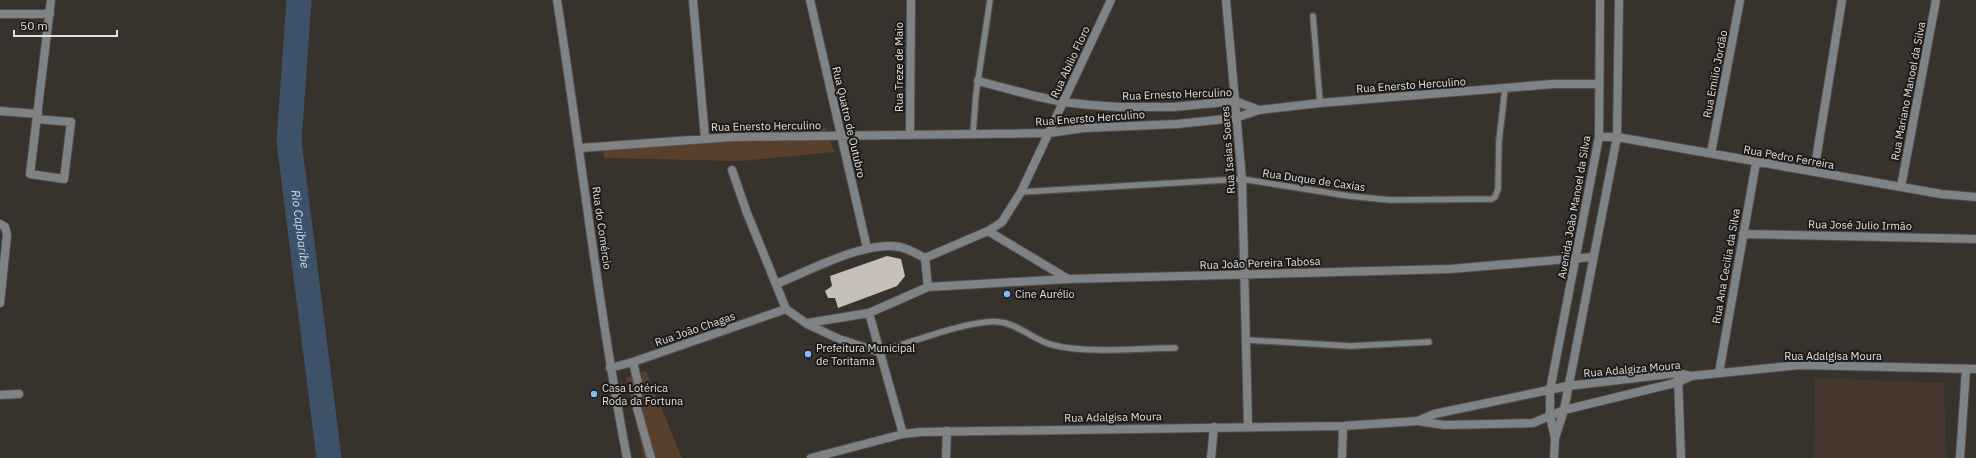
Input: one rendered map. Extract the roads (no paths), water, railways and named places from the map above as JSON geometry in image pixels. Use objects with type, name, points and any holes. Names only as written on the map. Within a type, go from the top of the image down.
[{"type":"street","points":[[0,111],[37,116],[71,122],[64,179],[30,174],[37,116],[50,14],[51,0]]},
{"type":"street","name":"Rua do Comércio","points":[[557,0],[580,148],[610,368],[627,458]]},
{"type":"street","points":[[693,0],[705,138]]},
{"type":"street","name":"Rua Quatro de Outubro","points":[[810,0],[840,136],[867,248]]},
{"type":"street","name":"Rua Treze de Maio","points":[[910,134],[911,0]]},
{"type":"street","name":"Rua Abílio Floro","points":[[925,258],[988,231],[1002,222],[1021,192],[1111,0]]},
{"type":"street","name":"Rua Isaias Soares","points":[[1226,0],[1235,101],[1235,118],[1242,179],[1246,275],[1248,426]]},
{"type":"street","name":"Avenida João Manoel da Silva","points":[[1555,438],[1550,416],[1550,390],[1599,137],[1598,84],[1600,0]]},
{"type":"street","points":[[1554,458],[1555,438],[1564,410],[1617,137],[1619,0]]},
{"type":"street","name":"Rua Emilio Jordão","points":[[1711,153],[1740,0]]},
{"type":"street","points":[[1814,172],[1842,0]]},
{"type":"street","name":"Rua Mariano Manoel da Silva","points":[[1901,187],[1936,0]]},
{"type":"street","points":[[0,14],[50,14]]},
{"type":"street","name":"Rua Ernesto Herculino","points":[[978,81],[1063,102],[1119,107],[1173,107],[1235,101],[1259,110]]},
{"type":"street","name":"Rua Enersto Herculino","points":[[580,148],[705,138],[1048,133],[1084,128],[1177,124],[1235,118],[1259,110],[1320,103],[1553,84],[1598,84]]},
{"type":"street","name":"Rua Pedro Ferreira","points":[[1599,137],[1617,137],[1711,153],[1756,163],[1941,194],[1976,198]]},
{"type":"street","name":"Rua Ana Cecilia da Silva","points":[[1719,373],[1742,234],[1756,163]]},
{"type":"street","points":[[732,170],[747,213],[786,308],[807,324],[839,339],[879,352]]},
{"type":"street","points":[[0,303],[7,235],[3,225]]},
{"type":"street","points":[[988,231],[1068,279]]},
{"type":"street","name":"Rua José Julio Irmão","points":[[1742,234],[1976,239]]},
{"type":"street","points":[[776,284],[867,248],[889,246],[900,247],[925,258],[928,287],[869,313],[807,324]]},
{"type":"street","name":"Rua João Pereira Tabosa","points":[[928,287],[1068,279],[1450,269],[1593,257]]},
{"type":"street","name":"Rua João Chagas","points":[[610,368],[633,362],[786,308]]},
{"type":"street","points":[[869,313],[903,434]]},
{"type":"street","points":[[633,362],[638,383],[637,408],[651,458]]},
{"type":"street","name":"Rua Adalgisa Moura","points":[[1691,376],[1800,365],[1976,369]]},
{"type":"street","points":[[1960,458],[1966,369]]},
{"type":"street","points":[[1678,373],[1681,458]]},
{"type":"street","name":"Rua Adalgiza Moura","points":[[1418,421],[1434,414],[1568,386],[1678,373],[1691,376]]},
{"type":"street","name":"Rua Adalgiza Moura","points":[[1418,421],[1444,425],[1533,423],[1564,410],[1679,382],[1691,376]]},
{"type":"street","points":[[0,395],[19,394]]},
{"type":"street","name":"Rua Adalgisa Moura","points":[[810,458],[903,434],[947,431],[1343,426],[1418,421]]},
{"type":"street","points":[[1342,458],[1343,426]]},
{"type":"street","points":[[1211,458],[1214,427]]},
{"type":"street","points":[[946,458],[947,431]]},
{"type":"lane","points":[[973,133],[978,81],[990,0]]},
{"type":"lane","points":[[1313,16],[1320,103]]},
{"type":"lane","name":"Rua Duque de Caxias","points":[[1021,192],[1242,179],[1348,196],[1390,200],[1492,199],[1496,197],[1498,188],[1500,141],[1506,89]]},
{"type":"lane","points":[[879,352],[970,325],[1000,322],[1046,344],[1067,348],[1175,348]]},
{"type":"lane","points":[[1247,340],[1350,346],[1429,342]]},
{"type":"waterway","name":"Rio Capibaribe","points":[[299,0],[289,141],[329,458]]},
{"type":"place","name":"Cine Aurélio","points":[[1007,294]]},
{"type":"place","name":"Prefeitura Municipal de Toritama","points":[[808,354]]},
{"type":"place","name":"Casa Lotérica Roda da Fortuna","points":[[594,394]]}]
